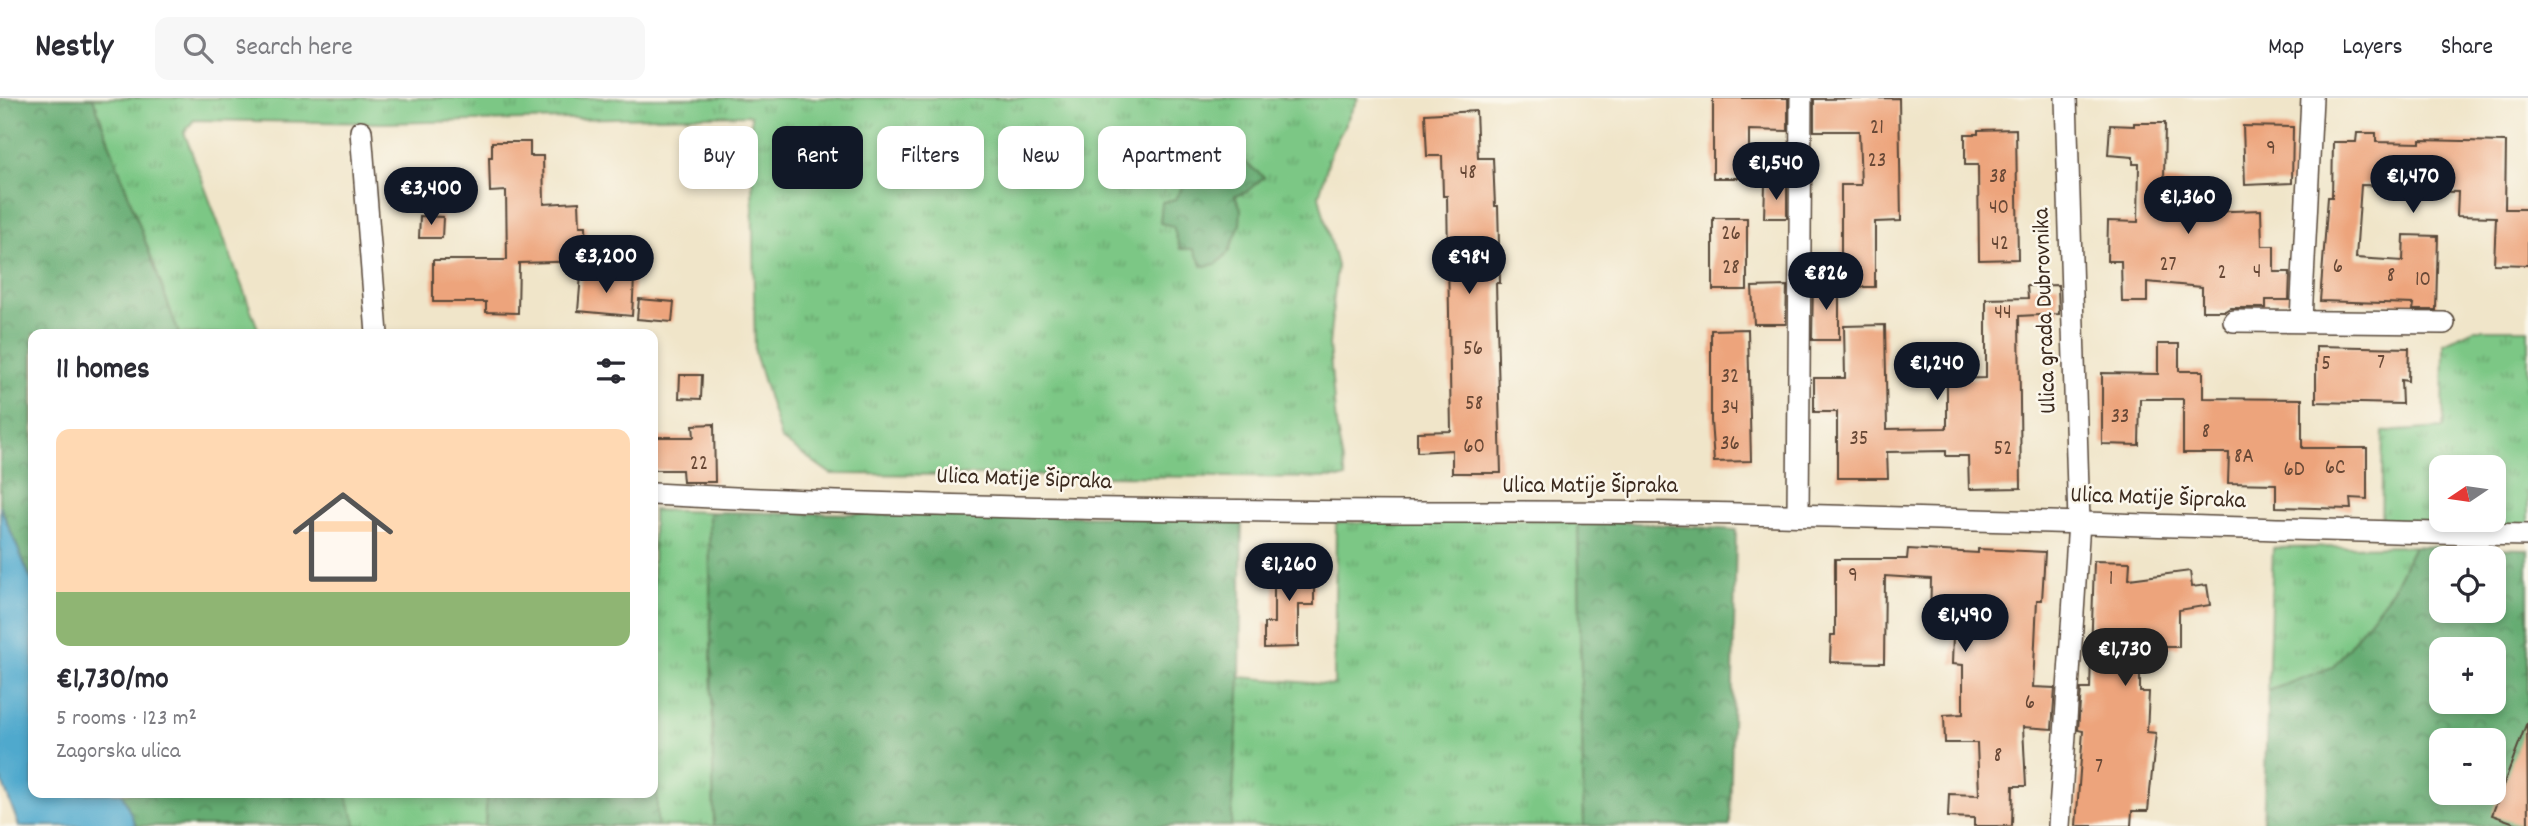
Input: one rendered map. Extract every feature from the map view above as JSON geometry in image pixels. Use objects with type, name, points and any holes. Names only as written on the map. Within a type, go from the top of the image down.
[{"type":"street","points":[[1798,515],[1801,98]]},
{"type":"street","name":"Ulica grada Dubrovnika","points":[[2059,826],[2079,522],[2066,98]]},
{"type":"street","points":[[2301,320],[2312,98]]},
{"type":"street","points":[[361,131],[377,329]]},
{"type":"street","points":[[2234,321],[2444,323]]},
{"type":"street","name":"Ulica Matije Šipraka","points":[[658,494],[1162,510],[1798,515],[2079,522],[2281,531],[2528,536]]},
{"type":"green space","points":[[0,98],[93,98],[177,329],[28,329],[28,572],[0,506]]},
{"type":"green space","points":[[93,98],[1358,98],[1331,152],[1319,196],[1337,266],[1329,345],[1336,425],[1346,478],[831,474],[781,439],[755,353],[752,189],[758,189],[758,126],[751,126],[751,115],[383,123],[194,120],[184,132],[258,329],[177,329]]},
{"type":"green space","points":[[1246,163],[1264,177],[1246,192],[1235,196],[1241,208],[1240,225],[1229,252],[1217,264],[1203,266],[1193,249],[1180,249],[1173,226],[1160,223],[1162,202],[1175,199],[1181,189],[1246,189]]},
{"type":"green space","points":[[2474,329],[2528,329],[2528,530],[2506,529],[2506,455],[2429,455],[2429,527],[2381,526],[2383,432],[2443,428],[2444,343]]},
{"type":"green space","points":[[658,510],[709,512],[714,826],[657,826]]},
{"type":"green space","points":[[709,512],[1242,518],[1240,677],[1231,826],[714,826]]},
{"type":"green space","points":[[1578,519],[1584,826],[1231,826],[1240,677],[1334,685],[1336,523]]},
{"type":"green space","points":[[1578,519],[1736,530],[1730,826],[1584,826]]},
{"type":"green space","points":[[2414,546],[2393,589],[2333,667],[2268,691],[2273,548]]},
{"type":"green space","points":[[2414,546],[2429,546],[2429,623],[2506,623],[2506,548],[2528,549],[2528,826],[2263,826],[2268,691],[2333,667],[2393,589]]},
{"type":"green space","points":[[124,798],[347,798],[357,826],[136,826]]},
{"type":"green space","points":[[347,798],[487,798],[485,826],[357,826]]},
{"type":"green space","points":[[487,798],[657,798],[657,826],[485,826]]},
{"type":"water","points":[[0,506],[28,572],[28,798],[124,798],[136,826],[19,826],[0,776]]},
{"type":"building","points":[[1713,98],[1788,98],[1788,131],[1749,130],[1749,178],[1713,178]]},
{"type":"building","points":[[1899,98],[1901,221],[1875,222],[1875,287],[1841,287],[1841,185],[1861,185],[1859,131],[1814,131],[1814,99]]},
{"type":"building","points":[[1476,111],[1478,158],[1493,158],[1495,206],[1498,206],[1500,283],[1496,283],[1501,473],[1452,473],[1452,450],[1417,452],[1417,432],[1451,431],[1447,196],[1443,196],[1442,156],[1427,156],[1425,114]]},
{"type":"building","points":[[2134,123],[2165,123],[2164,180],[2202,182],[2203,212],[2261,210],[2262,246],[2274,246],[2274,272],[2290,272],[2289,300],[2266,300],[2266,308],[2202,311],[2202,287],[2147,282],[2147,302],[2122,302],[2121,261],[2107,261],[2108,221],[2138,222],[2139,164],[2133,164],[2133,157],[2108,155],[2110,125],[2134,126]]},
{"type":"building","points":[[2243,126],[2293,127],[2292,183],[2245,185]]},
{"type":"building","points":[[2016,129],[2018,259],[1979,260],[1978,165],[1965,165],[1965,134],[1978,134],[1978,130]]},
{"type":"building","points":[[2357,133],[2376,133],[2376,142],[2506,142],[2505,209],[2528,209],[2528,265],[2494,264],[2496,217],[2457,216],[2458,192],[2419,191],[2419,186],[2361,185],[2356,258],[2403,261],[2404,235],[2438,236],[2436,310],[2413,310],[2414,304],[2320,301],[2328,197],[2332,197],[2333,142],[2356,142]]},
{"type":"building","points":[[492,142],[530,142],[530,156],[543,156],[544,204],[579,202],[580,226],[586,226],[587,261],[519,263],[518,313],[486,312],[486,302],[433,302],[433,260],[507,260],[506,191],[490,192],[489,157],[492,157]]},
{"type":"building","points":[[1765,185],[1787,185],[1787,218],[1764,218]]},
{"type":"building","points":[[420,216],[443,217],[442,238],[419,238]]},
{"type":"building","points":[[1713,218],[1747,218],[1747,290],[1713,290]]},
{"type":"building","points":[[581,275],[634,278],[632,316],[578,311]]},
{"type":"building","points":[[1813,283],[1839,283],[1839,340],[1812,340]]},
{"type":"building","points":[[2058,285],[2059,314],[2019,316],[2021,488],[1969,489],[1968,456],[1946,456],[1946,451],[1887,452],[1888,478],[1837,478],[1837,412],[1814,412],[1814,378],[1845,378],[1844,326],[1885,325],[1887,429],[1947,428],[1947,379],[1986,378],[1986,299],[2028,298],[2027,286]]},
{"type":"building","points":[[1787,286],[1786,324],[1754,324],[1752,287]]},
{"type":"building","points":[[639,299],[674,302],[672,322],[637,319]]},
{"type":"building","points":[[1748,329],[1751,461],[1714,462],[1711,330]]},
{"type":"building","points":[[2158,344],[2179,344],[2179,371],[2203,371],[2203,398],[2302,399],[2302,448],[2367,448],[2367,499],[2350,498],[2351,509],[2276,507],[2276,484],[2228,483],[2229,453],[2183,453],[2183,399],[2140,399],[2139,445],[2102,444],[2102,373],[2158,374]]},
{"type":"building","points":[[2316,346],[2409,348],[2408,381],[2401,380],[2402,404],[2316,402]]},
{"type":"building","points":[[680,375],[702,375],[701,399],[679,398]]},
{"type":"building","points":[[714,424],[715,482],[683,482],[682,470],[658,470],[658,437],[694,437],[693,425]]},
{"type":"building","points":[[1908,549],[1978,553],[1978,549],[2045,552],[2042,600],[2037,600],[2033,687],[2055,688],[2052,729],[2023,727],[2026,786],[2013,786],[2012,826],[1974,826],[1974,818],[1948,817],[1949,794],[1979,795],[1977,743],[1945,743],[1944,715],[1963,714],[1963,665],[1952,664],[1953,635],[1936,634],[1936,624],[1930,624],[1931,579],[1885,576],[1884,663],[1830,662],[1831,635],[1835,635],[1835,559],[1907,559]]},
{"type":"building","points":[[2094,561],[2130,562],[2129,579],[2190,571],[2192,587],[2207,585],[2210,605],[2179,610],[2179,647],[2140,647],[2140,692],[2149,692],[2147,732],[2156,733],[2148,811],[2132,811],[2131,826],[2076,826],[2083,731],[2078,730],[2081,689],[2090,689]]},
{"type":"building","points":[[1274,564],[1314,564],[1314,605],[1298,605],[1298,647],[1264,648],[1264,623],[1274,623]]},
{"type":"building","points":[[2527,722],[2528,826],[2492,815],[2496,805],[2506,805],[2506,778]]}]
